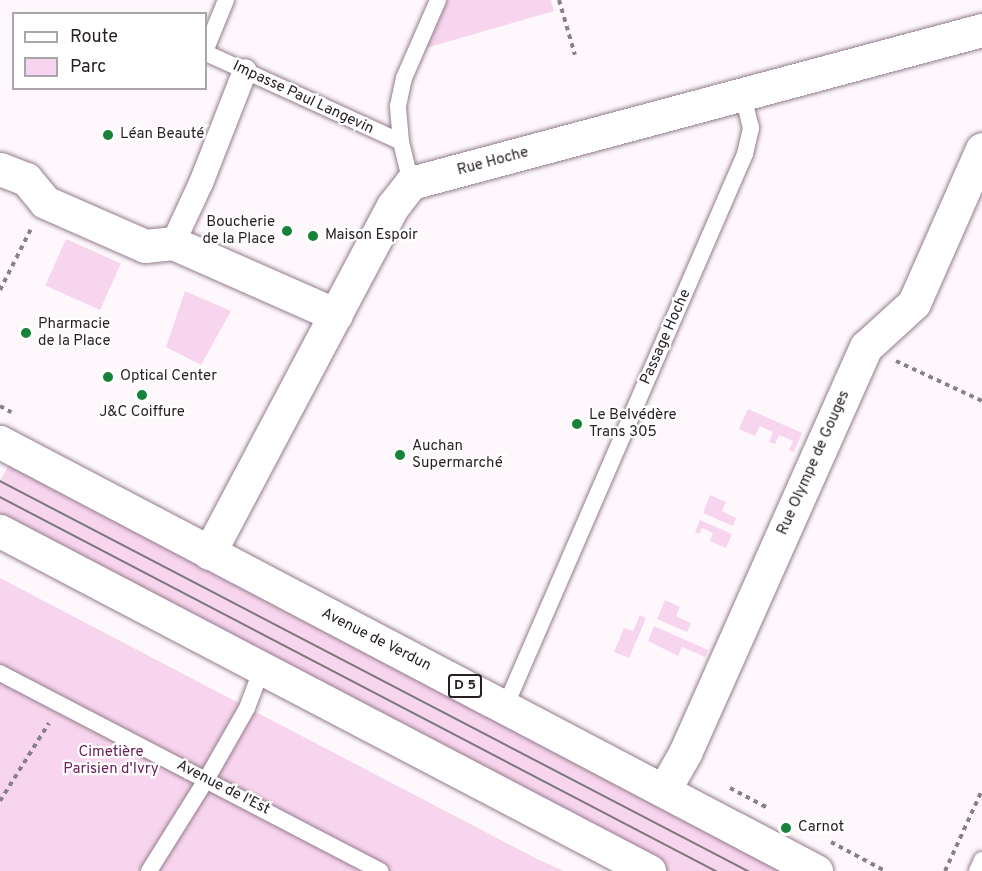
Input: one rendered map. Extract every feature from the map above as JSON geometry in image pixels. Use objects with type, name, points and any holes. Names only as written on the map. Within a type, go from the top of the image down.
[{"type":"street","name":"Rue Hoche","points":[[411,183],[743,96],[982,30]]},
{"type":"street","points":[[173,243],[245,71]]},
{"type":"street","name":"Rue Olympe de Gouges","points":[[664,790],[684,753],[866,347],[914,303],[982,149]]},
{"type":"street","points":[[0,169],[26,179],[45,202],[145,246],[173,243],[336,315]]},
{"type":"street","points":[[209,553],[393,206],[411,183]]},
{"type":"street","name":"Avenue de Verdun","points":[[0,442],[816,871]]},
{"type":"street","points":[[0,531],[649,871]]},
{"type":"lane","name":"Impasse Paul Langevin","points":[[207,48],[226,0]]},
{"type":"lane","points":[[411,183],[401,142],[398,106],[404,78],[438,0]]},
{"type":"lane","name":"Impasse Paul Langevin","points":[[207,52],[401,142]]},
{"type":"lane","name":"Passage Hoche","points":[[506,707],[745,154],[751,128],[743,96]]},
{"type":"lane","points":[[149,871],[206,780],[247,708],[262,668]]},
{"type":"lane","name":"Avenue de l'Est","points":[[0,673],[381,871]]},
{"type":"lane","points":[[977,871],[982,860]]},
{"type":"path","points":[[559,0],[575,55]]},
{"type":"path","points":[[0,290],[45,202]]},
{"type":"path","points":[[866,347],[982,401]]},
{"type":"path","points":[[0,801],[60,704]]},
{"type":"path","points":[[945,871],[982,790]]},
{"type":"green space","points":[[447,0],[551,0],[554,11],[426,48]]},
{"type":"green space","points":[[66,239],[121,263],[100,310],[45,286]]},
{"type":"green space","points":[[185,291],[231,311],[201,365],[166,347]]},
{"type":"green space","points":[[748,409],[802,433],[794,452],[789,450],[793,441],[779,435],[775,444],[769,442],[773,432],[760,426],[755,436],[739,429]]},
{"type":"green space","points":[[11,461],[791,871],[668,871],[0,522],[0,481]]},
{"type":"green space","points":[[710,495],[726,502],[722,511],[736,518],[733,526],[703,513]]},
{"type":"green space","points":[[700,520],[732,534],[726,548],[710,541],[713,533],[702,528],[699,534],[695,532]]},
{"type":"green space","name":"Cimetière Parisien d'Ivry","points":[[0,578],[537,859],[564,871],[0,871]]},
{"type":"green space","points":[[665,600],[680,607],[676,616],[691,623],[687,632],[657,619]]},
{"type":"green space","points":[[640,615],[646,618],[629,658],[614,652],[624,628],[633,631]]},
{"type":"green space","points":[[654,626],[708,650],[705,657],[682,647],[678,656],[648,641]]},
{"type":"tram line","points":[[0,481],[748,871]]},
{"type":"tram line","points":[[0,497],[716,871]]},
{"type":"place","name":"Léan Beauté","points":[[108,135]]},
{"type":"place","name":"Boucherie de la Place","points":[[287,231]]},
{"type":"place","name":"Maison Espoir","points":[[313,236]]},
{"type":"place","name":"Pharmacie de la Place","points":[[26,333]]},
{"type":"place","name":"Optical Center","points":[[108,377]]},
{"type":"place","name":"J&C Coiffure","points":[[142,395]]},
{"type":"place","name":"Le Belvédère Trans 305","points":[[577,424]]},
{"type":"place","name":"Auchan Supermarché","points":[[400,455]]},
{"type":"place","name":"Carnot","points":[[786,828]]}]
